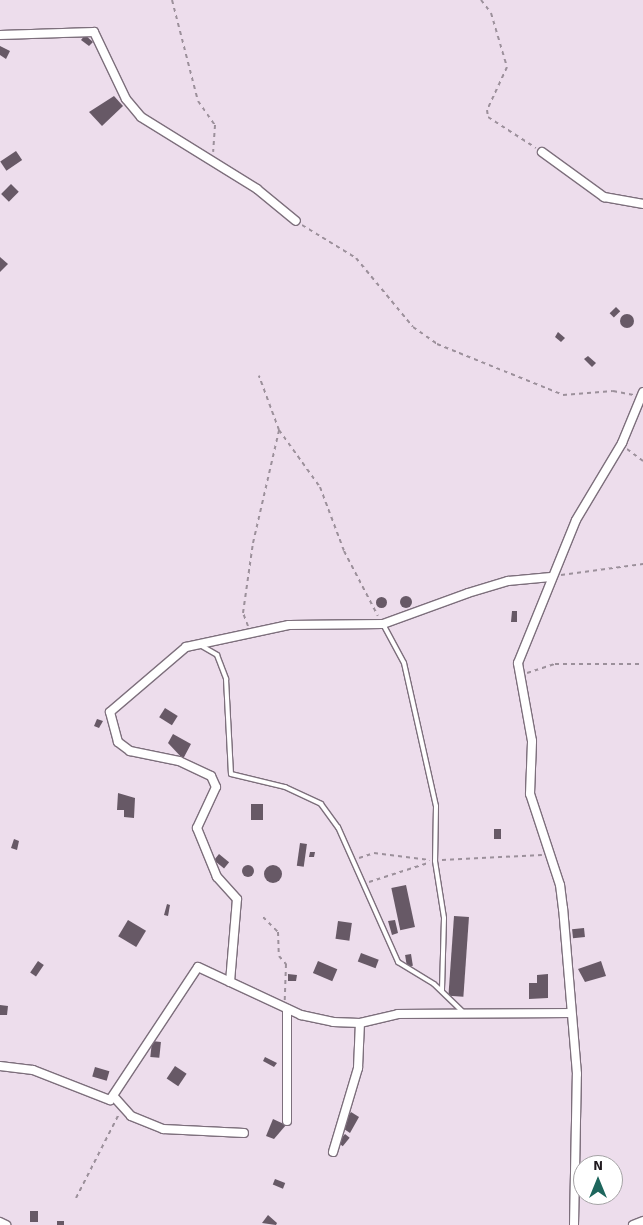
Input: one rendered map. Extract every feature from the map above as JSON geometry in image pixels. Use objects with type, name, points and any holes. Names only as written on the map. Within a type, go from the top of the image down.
[{"type":"street","points":[[0,35],[94,32],[126,99],[141,117],[211,159],[296,221]]},
{"type":"street","points":[[542,152],[604,197],[643,204]]},
{"type":"street","points":[[574,1225],[578,1084],[570,1013],[560,885],[530,794],[532,741],[518,676],[518,663],[551,577],[576,520],[622,443],[642,394]]},
{"type":"street","points":[[230,982],[237,899],[217,877],[197,828],[216,787],[211,776],[180,761],[130,751],[110,727],[110,712],[120,701],[141,690],[186,647],[200,645],[249,630],[308,622],[383,624],[468,592],[508,581],[551,577]]},
{"type":"street","points":[[0,1066],[33,1070],[104,1101],[115,1098],[191,972],[205,967],[230,982],[285,1008],[319,1020],[360,1023],[398,1014],[570,1013]]},
{"type":"street","points":[[285,1008],[291,1045],[287,1122]]},
{"type":"street","points":[[333,1152],[357,1075],[360,1023]]},
{"type":"street","points":[[115,1098],[137,1120],[163,1129],[244,1133]]},
{"type":"street","points":[[633,1225],[643,1221]]},
{"type":"street","points":[[0,1222],[6,1225]]},
{"type":"lane","points":[[383,624],[404,663],[436,806],[435,861],[444,918],[442,991]]},
{"type":"lane","points":[[200,645],[217,655],[226,679],[231,774],[285,787],[321,804],[338,827],[398,962],[442,991],[464,1013]]},
{"type":"path","points":[[172,0],[198,101],[215,125],[211,159]]},
{"type":"path","points":[[481,0],[491,13],[507,67],[486,110],[488,117],[542,152]]},
{"type":"path","points":[[296,221],[356,258],[414,327],[437,344],[563,395],[613,391],[642,394]]},
{"type":"path","points":[[259,376],[278,430],[320,487],[344,551],[383,624]]},
{"type":"path","points":[[249,630],[243,613],[253,543],[278,430]]},
{"type":"path","points":[[622,443],[643,461]]},
{"type":"path","points":[[551,577],[643,564]]},
{"type":"path","points":[[518,676],[555,664],[643,664]]},
{"type":"path","points":[[352,861],[374,853],[435,861],[549,854]]},
{"type":"path","points":[[363,884],[435,861]]},
{"type":"path","points":[[263,917],[278,932],[279,956],[286,964],[284,980],[289,988],[285,1008]]},
{"type":"path","points":[[76,1198],[122,1107]]},
{"type":"building","points":[[85,35],[93,42],[89,46],[81,40]]},
{"type":"building","points":[[0,46],[10,51],[6,59],[0,55]]},
{"type":"building","points":[[114,96],[123,106],[102,126],[89,112]]},
{"type":"building","points":[[16,151],[22,160],[6,171],[0,162]]},
{"type":"building","points":[[11,184],[19,192],[9,202],[1,194]]},
{"type":"building","points":[[0,257],[8,264],[0,272]]},
{"type":"building","points":[[616,307],[620,311],[614,318],[610,313]]},
{"type":"building","points":[[624,314],[630,314],[634,321],[630,328],[624,328],[620,324],[620,318]]},
{"type":"building","points":[[558,332],[565,338],[561,342],[555,337]]},
{"type":"building","points":[[588,356],[596,363],[592,367],[584,359]]},
{"type":"building","points":[[381,596],[387,602],[381,608],[375,602]]},
{"type":"building","points":[[408,596],[411,597],[411,607],[404,608],[401,607],[400,600],[401,597]]},
{"type":"building","points":[[512,611],[517,611],[517,622],[511,622]]},
{"type":"building","points":[[165,708],[178,716],[172,725],[159,717]]},
{"type":"building","points":[[97,719],[103,721],[99,728],[94,726]]},
{"type":"building","points":[[173,734],[191,744],[183,759],[168,743]]},
{"type":"building","points":[[118,793],[135,798],[134,818],[124,817],[124,810],[117,810]]},
{"type":"building","points":[[251,804],[263,804],[263,820],[251,820]]},
{"type":"building","points":[[494,829],[501,829],[501,839],[494,839]]},
{"type":"building","points":[[14,839],[19,841],[17,850],[11,848]]},
{"type":"building","points":[[300,843],[307,844],[304,867],[297,866]]},
{"type":"building","points":[[310,852],[315,852],[314,857],[309,857]]},
{"type":"building","points":[[219,854],[229,862],[224,868],[214,860]]},
{"type":"building","points":[[246,865],[250,865],[254,871],[250,877],[246,877],[242,873],[242,869]]},
{"type":"building","points":[[273,865],[279,868],[282,874],[279,880],[273,883],[267,880],[264,874],[267,868]]},
{"type":"building","points":[[406,885],[415,927],[400,930],[391,888]]},
{"type":"building","points":[[167,904],[170,905],[168,916],[164,915]]},
{"type":"building","points":[[454,916],[469,917],[463,997],[448,996]]},
{"type":"building","points":[[128,920],[146,931],[136,947],[118,936]]},
{"type":"building","points":[[395,920],[398,933],[392,935],[388,921]]},
{"type":"building","points":[[338,921],[352,923],[349,941],[335,939]]},
{"type":"building","points":[[584,928],[585,937],[573,938],[572,929]]},
{"type":"building","points":[[361,953],[379,960],[376,968],[358,961]]},
{"type":"building","points":[[411,954],[413,966],[407,967],[405,955]]},
{"type":"building","points":[[38,961],[44,965],[36,977],[30,973]]},
{"type":"building","points":[[318,961],[337,969],[332,981],[313,973]]},
{"type":"building","points":[[601,961],[606,976],[585,982],[578,969]]},
{"type":"building","points":[[288,974],[297,975],[296,981],[288,981]]},
{"type":"building","points":[[548,974],[548,998],[529,999],[529,983],[537,983],[537,975]]},
{"type":"building","points":[[0,1005],[8,1006],[7,1015],[0,1015]]},
{"type":"building","points":[[152,1041],[161,1042],[159,1058],[150,1057]]},
{"type":"building","points":[[265,1057],[277,1063],[274,1067],[263,1061]]},
{"type":"building","points":[[175,1066],[187,1074],[178,1086],[167,1078]]},
{"type":"building","points":[[95,1067],[109,1071],[107,1081],[92,1077]]},
{"type":"building","points":[[351,1112],[359,1117],[350,1133],[341,1127]]},
{"type":"building","points":[[273,1119],[286,1125],[274,1139],[266,1136]]},
{"type":"building","points":[[345,1134],[350,1138],[343,1146],[338,1143]]},
{"type":"building","points":[[275,1179],[285,1183],[283,1189],[273,1185]]},
{"type":"building","points":[[30,1211],[38,1211],[38,1222],[30,1222]]},
{"type":"building","points":[[268,1215],[277,1223],[276,1225],[262,1223]]},
{"type":"building","points":[[57,1221],[64,1221],[64,1225],[57,1225]]}]
